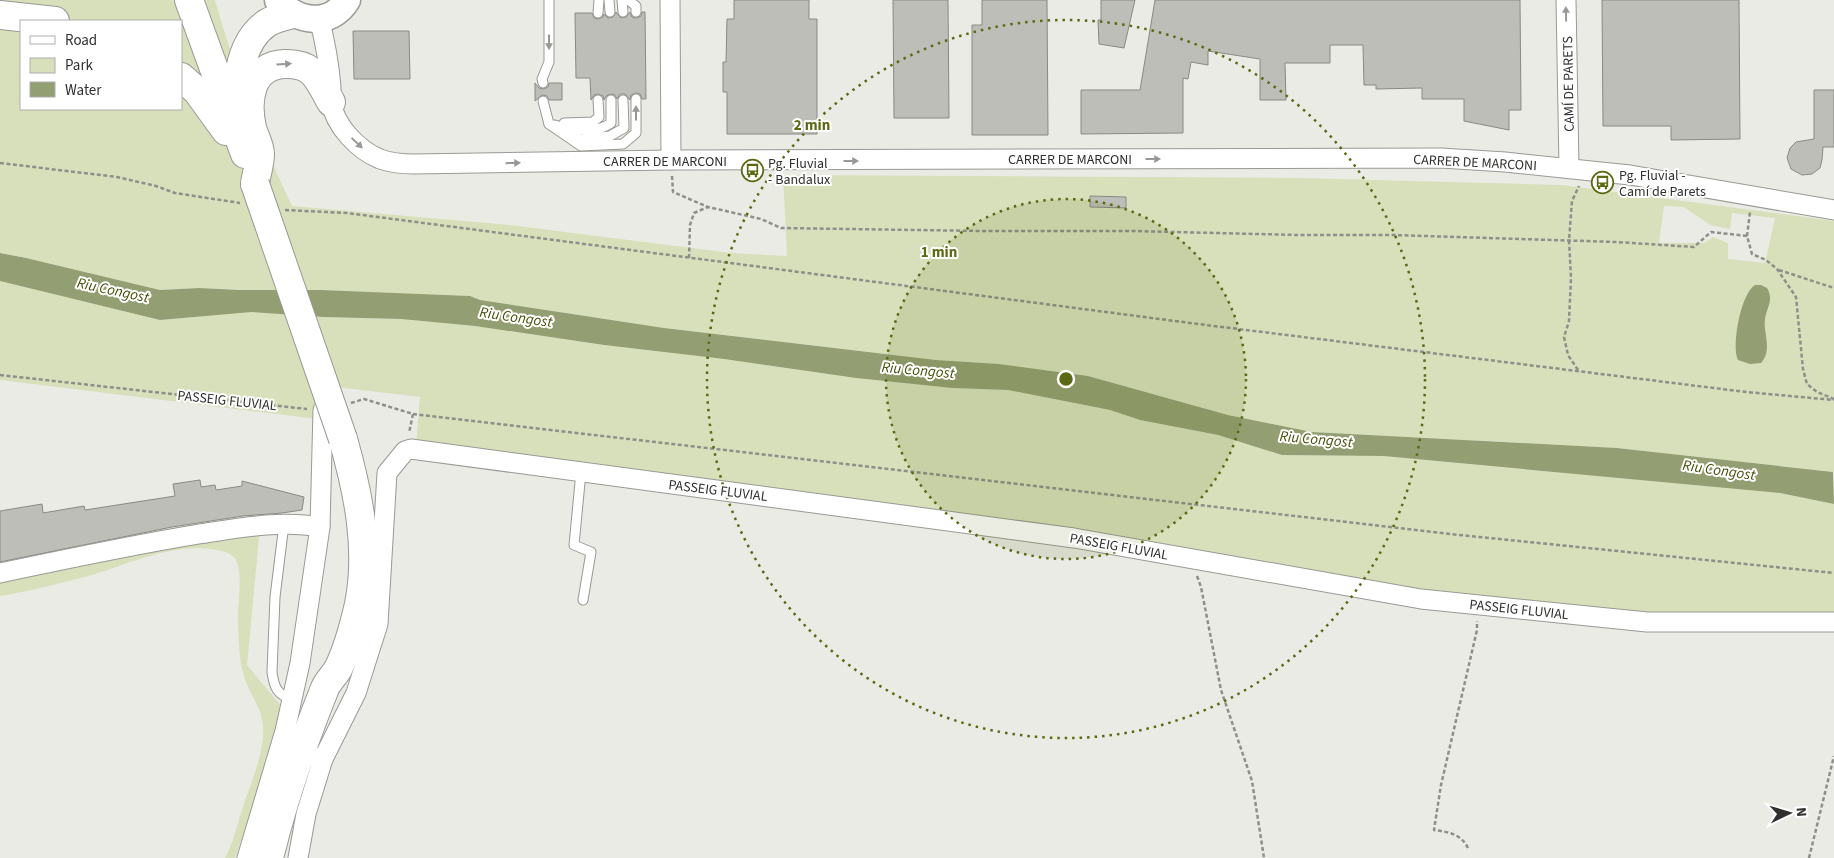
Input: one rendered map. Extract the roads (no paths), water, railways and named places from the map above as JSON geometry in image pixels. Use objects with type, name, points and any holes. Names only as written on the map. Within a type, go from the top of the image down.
[{"type":"highway","points":[[190,0],[249,185],[342,439],[355,479],[361,519],[363,564],[357,611],[350,638],[337,671],[335,688],[316,758],[272,854]]},
{"type":"highway","points":[[249,185],[260,153],[252,128],[242,112],[238,98],[241,66],[246,50],[260,30],[280,17],[296,11]]},
{"type":"highway","points":[[0,15],[46,20]]},
{"type":"highway","points":[[0,25],[20,27]]},
{"type":"highway","points":[[252,128],[250,92],[254,83],[268,66],[295,64],[313,71],[320,79],[331,102]]},
{"type":"highway","points":[[182,78],[198,90],[218,117],[249,185]]},
{"type":"highway","points":[[272,854],[288,791],[326,685],[337,671]]},
{"type":"street","points":[[296,11],[338,11],[347,0]]},
{"type":"street","points":[[670,0],[671,160]]},
{"type":"street","name":"CAMÍ DE PARETS","points":[[1566,0],[1569,168]]},
{"type":"street","points":[[296,11],[325,43],[331,102]]},
{"type":"street","name":"CARRER DE MARCONI","points":[[331,102],[344,130],[355,142],[374,156],[396,163],[671,160],[1441,158],[1569,168],[1630,175],[1834,210]]},
{"type":"street","points":[[247,858],[293,700],[300,663],[320,527],[323,410]]},
{"type":"street","name":"PASSEIG FLUVIAL","points":[[316,758],[356,693],[378,624],[386,473],[405,451],[411,449],[1074,538],[1420,599],[1648,622],[1834,622]]},
{"type":"street","points":[[0,573],[151,542],[226,530],[299,523],[320,527]]},
{"type":"street","points":[[298,858],[316,758]]},
{"type":"lane","points":[[542,83],[550,62],[549,0]]},
{"type":"lane","points":[[598,0],[598,13]]},
{"type":"lane","points":[[609,0],[610,12]]},
{"type":"lane","points":[[622,0],[623,12]]},
{"type":"lane","points":[[628,0],[636,6],[636,12]]},
{"type":"lane","points":[[543,100],[549,124],[581,146],[623,144],[636,133],[636,100]]},
{"type":"lane","points":[[549,124],[593,122],[598,117],[598,100]]},
{"type":"lane","points":[[549,124],[580,130],[602,129],[611,123],[611,100]]},
{"type":"lane","points":[[549,124],[580,139],[610,136],[624,128],[623,100]]},
{"type":"lane","points":[[581,472],[574,545],[591,552],[583,600]]},
{"type":"lane","points":[[284,524],[275,597],[272,672],[273,684],[277,691],[283,697],[293,700]]},
{"type":"water","name":"Riu Congost","points":[[0,253],[160,290],[199,288],[321,290],[470,296],[480,300],[664,328],[936,360],[999,364],[1088,376],[1228,415],[1312,432],[1617,448],[1833,472],[1834,504],[1780,493],[1383,456],[1282,455],[1218,435],[1140,420],[1110,410],[1008,390],[952,388],[856,378],[475,326],[401,319],[323,317],[252,312],[160,320],[0,281]]},
{"type":"water","points":[[1755,285],[1767,288],[1770,296],[1765,319],[1767,347],[1765,358],[1761,363],[1750,364],[1738,360],[1736,344],[1739,320],[1745,298]]},
{"type":"place","name":"Pg. Fluvial - Bandalux","points":[[752,171]]},
{"type":"place","name":"Pg. Fluvial - Camí de Parets","points":[[1603,183]]}]
